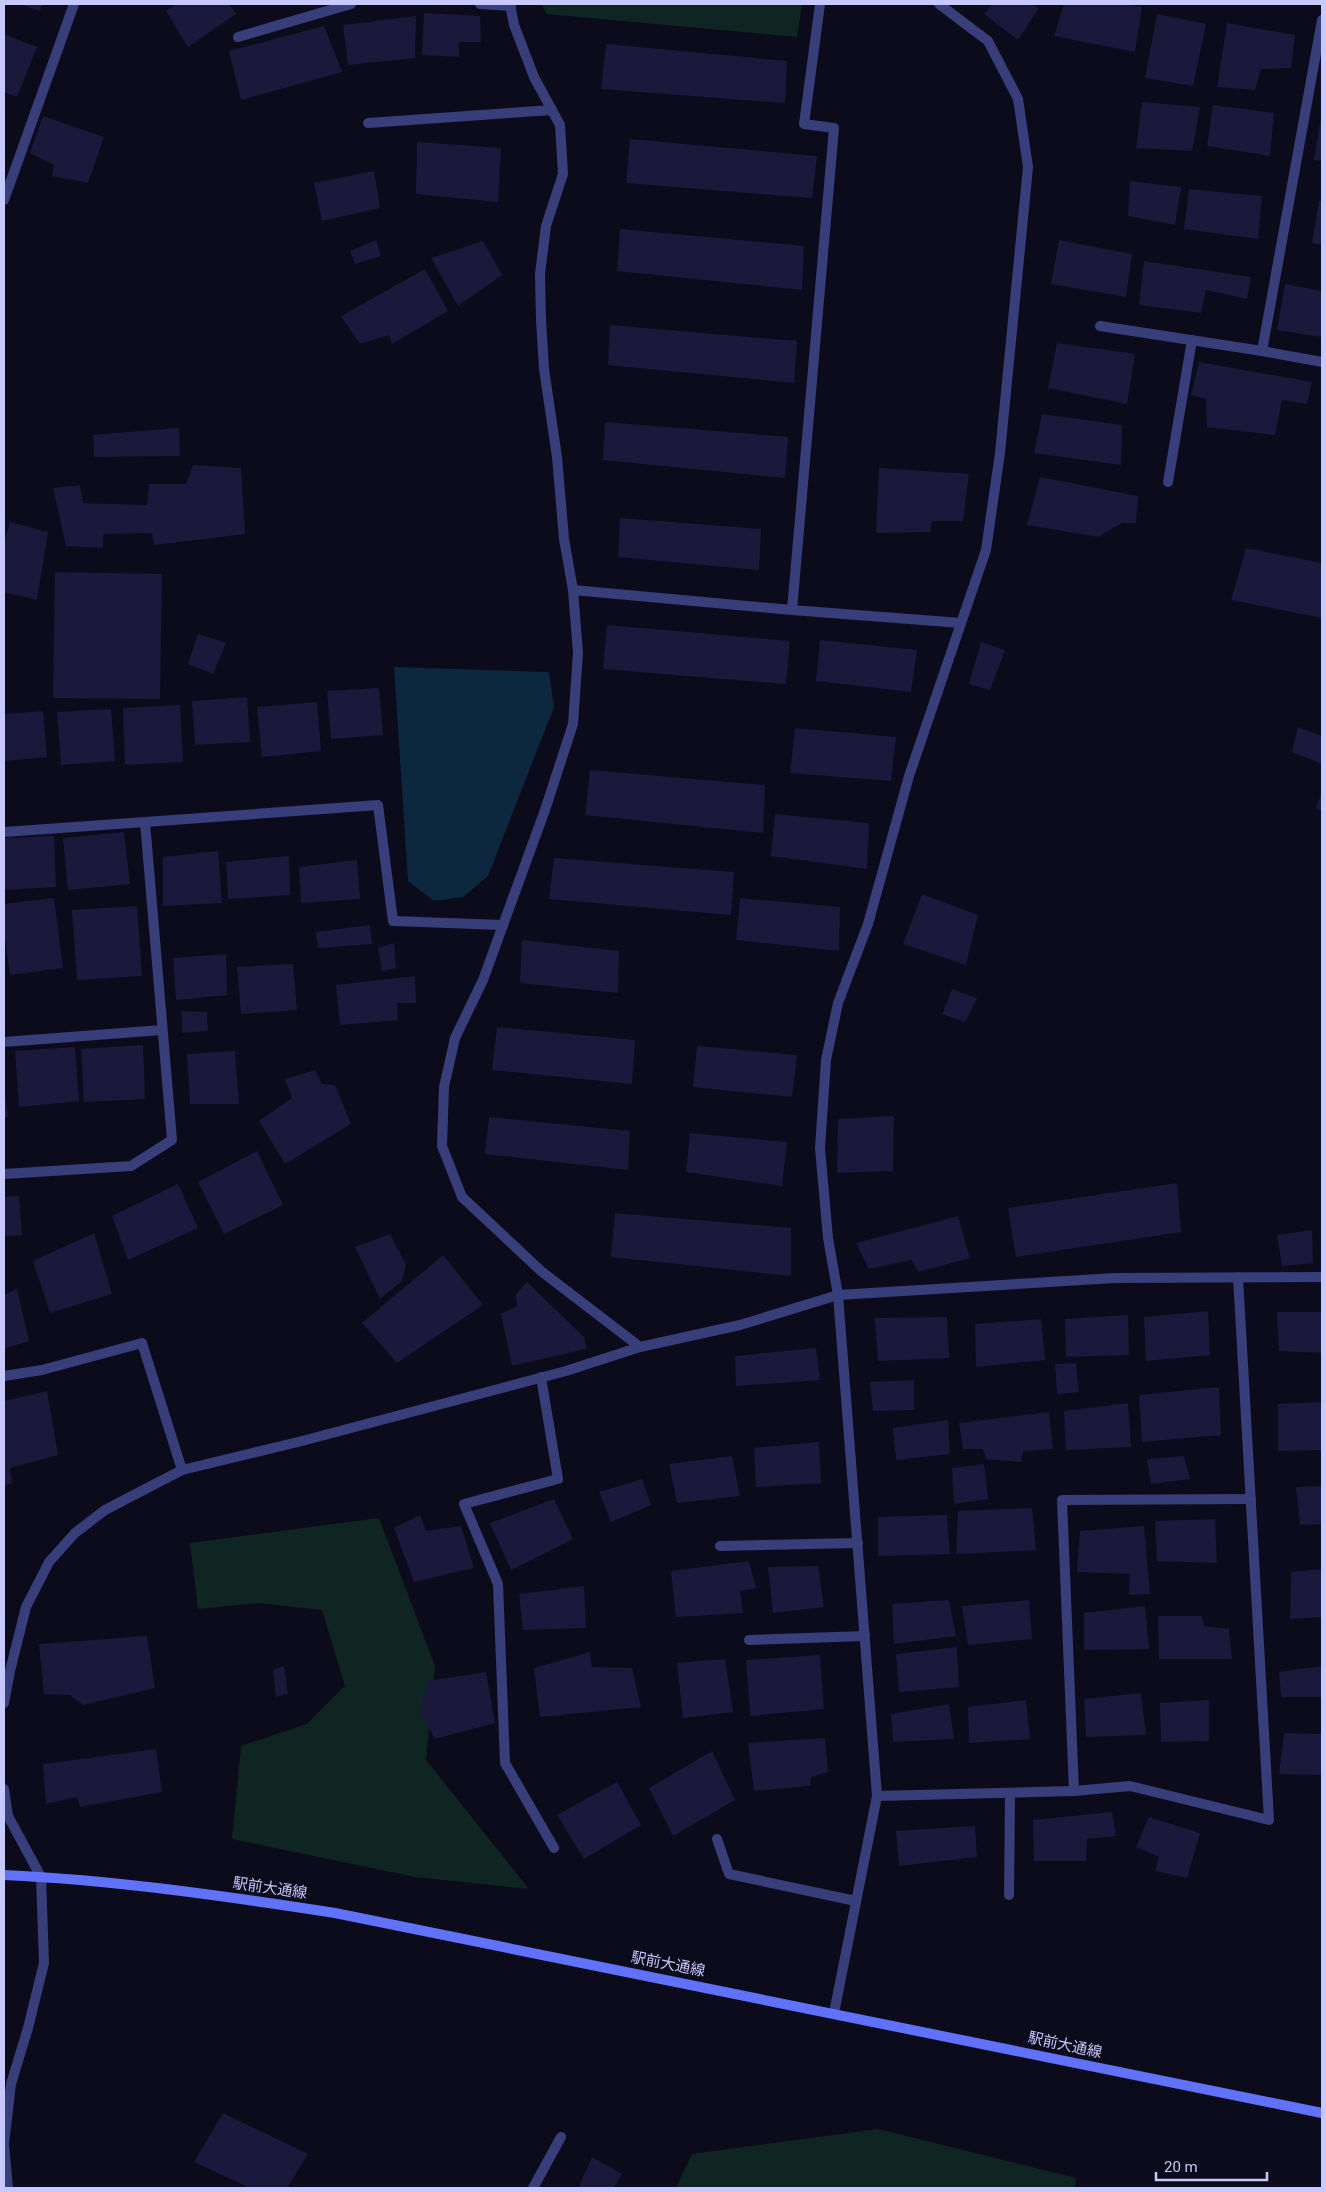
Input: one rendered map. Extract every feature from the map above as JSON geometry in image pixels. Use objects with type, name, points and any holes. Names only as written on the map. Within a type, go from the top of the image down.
[{"type":"main road","name":"駅前大通線","points":[[4,1875],[41,1877],[237,1898],[335,1913],[1322,2113]]},
{"type":"street","points":[[4,200],[74,4]]},
{"type":"street","points":[[238,37],[351,4]]},
{"type":"street","points":[[480,4],[511,5],[514,25],[534,77],[560,125],[563,174],[546,226],[540,274],[541,320],[544,369],[557,456],[564,539],[573,590],[578,653],[573,724],[545,810],[503,925],[482,980],[455,1038],[444,1087],[442,1146],[462,1197],[541,1271],[640,1346]]},
{"type":"street","points":[[792,610],[834,128],[804,124],[820,4]]},
{"type":"street","points":[[834,2013],[877,1796],[838,1295],[828,1238],[820,1148],[826,1060],[838,1003],[868,924],[909,776],[986,550],[1015,318],[1028,167],[1018,99],[988,41],[939,4]]},
{"type":"street","points":[[1262,351],[1322,20]]},
{"type":"street","points":[[368,123],[552,110]]},
{"type":"street","points":[[1100,326],[1322,362]]},
{"type":"street","points":[[1168,482],[1192,340]]},
{"type":"street","points":[[573,590],[961,623]]},
{"type":"street","points":[[4,832],[378,805],[393,921],[503,925]]},
{"type":"street","points":[[4,1174],[131,1166],[172,1140],[145,822]]},
{"type":"street","points":[[4,1042],[162,1030]]},
{"type":"street","points":[[877,1796],[1074,1791],[1130,1786],[1270,1820],[1238,1277]]},
{"type":"street","points":[[4,1703],[26,1607],[49,1562],[75,1533],[105,1510],[182,1470],[302,1442],[541,1377],[640,1346],[740,1324],[838,1295],[1115,1278],[1322,1277]]},
{"type":"street","points":[[4,1376],[42,1370],[142,1343],[182,1470]]},
{"type":"street","points":[[541,1377],[558,1479],[464,1504],[498,1584],[505,1762],[554,1848]]},
{"type":"street","points":[[1074,1791],[1062,1500],[1251,1499]]},
{"type":"street","points":[[720,1546],[858,1543]]},
{"type":"street","points":[[749,1640],[865,1636]]},
{"type":"street","points":[[4,1789],[8,1816],[41,1877],[44,1963],[28,2028],[11,2084],[4,2144],[8,2188]]},
{"type":"street","points":[[1009,1895],[1010,1792]]},
{"type":"street","points":[[717,1839],[730,1874],[856,1901]]},
{"type":"street","points":[[533,2188],[561,2137]]},
{"type":"green space","points":[[541,4],[802,4],[797,37],[547,14]]},
{"type":"green space","points":[[379,1518],[435,1666],[426,1760],[529,1889],[415,1877],[232,1839],[241,1746],[307,1724],[345,1686],[322,1610],[259,1603],[198,1609],[190,1543]]},
{"type":"green space","points":[[878,2129],[1076,2178],[1075,2188],[676,2188],[692,2154]]},
{"type":"water","points":[[394,667],[549,672],[554,707],[488,876],[463,897],[434,901],[408,881]]},
{"type":"building","points":[[20,4],[42,4],[40,11]]},
{"type":"building","points":[[176,4],[229,4],[236,14],[188,47],[166,11]]},
{"type":"building","points":[[992,4],[1031,4],[1039,8],[1018,40],[984,14]]},
{"type":"building","points":[[1064,4],[1124,4],[1142,7],[1135,52],[1054,36]]},
{"type":"building","points":[[424,13],[480,16],[481,42],[459,42],[459,57],[422,55]]},
{"type":"building","points":[[1157,14],[1206,24],[1193,86],[1145,78]]},
{"type":"building","points":[[416,16],[415,58],[348,65],[343,25]]},
{"type":"building","points":[[1227,23],[1295,35],[1291,68],[1261,69],[1255,90],[1217,87]]},
{"type":"building","points":[[324,26],[342,72],[241,100],[229,51]]},
{"type":"building","points":[[4,34],[37,47],[17,97],[4,92]]},
{"type":"building","points":[[606,44],[787,61],[785,103],[601,89]]},
{"type":"building","points":[[1142,102],[1200,107],[1192,151],[1136,148]]},
{"type":"building","points":[[1213,105],[1274,113],[1270,156],[1207,146]]},
{"type":"building","points":[[43,116],[104,137],[88,183],[52,176],[54,165],[30,153]]},
{"type":"building","points":[[1322,117],[1322,161],[1314,160]]},
{"type":"building","points":[[630,139],[817,156],[812,198],[626,183]]},
{"type":"building","points":[[417,142],[501,148],[498,202],[416,194]]},
{"type":"building","points":[[374,171],[380,208],[322,221],[314,183]]},
{"type":"building","points":[[1130,181],[1181,187],[1175,225],[1128,216]]},
{"type":"building","points":[[1189,189],[1262,196],[1258,239],[1184,229]]},
{"type":"building","points":[[1319,201],[1322,201],[1322,245],[1312,243]]},
{"type":"building","points":[[620,229],[804,246],[802,290],[617,271]]},
{"type":"building","points":[[376,240],[381,256],[355,264],[350,251]]},
{"type":"building","points":[[1059,240],[1132,254],[1126,297],[1051,284]]},
{"type":"building","points":[[483,241],[502,275],[458,306],[431,258]]},
{"type":"building","points":[[1144,261],[1251,277],[1247,299],[1206,290],[1201,313],[1139,305]]},
{"type":"building","points":[[425,269],[448,311],[392,344],[389,335],[360,344],[341,316]]},
{"type":"building","points":[[1285,284],[1322,291],[1322,337],[1277,330]]},
{"type":"building","points":[[610,325],[797,341],[794,383],[608,365]]},
{"type":"building","points":[[1057,343],[1135,354],[1127,404],[1048,388]]},
{"type":"building","points":[[1199,362],[1312,382],[1307,404],[1282,400],[1275,435],[1207,427],[1206,399],[1191,395]]},
{"type":"building","points":[[1042,414],[1122,425],[1121,465],[1034,453]]},
{"type":"building","points":[[605,422],[788,437],[785,478],[603,460]]},
{"type":"building","points":[[179,428],[180,456],[94,457],[93,435]]},
{"type":"building","points":[[193,465],[241,468],[245,534],[154,545],[152,533],[103,534],[103,548],[66,546],[53,488],[80,485],[83,503],[147,505],[149,484],[186,484]]},
{"type":"building","points":[[879,468],[969,474],[963,521],[932,521],[930,532],[876,533]]},
{"type":"building","points":[[1040,477],[1138,496],[1136,523],[1122,523],[1098,537],[1027,525]]},
{"type":"building","points":[[620,518],[761,529],[759,570],[618,557]]},
{"type":"building","points":[[10,522],[48,532],[37,600],[4,592],[4,542]]},
{"type":"building","points":[[1246,548],[1322,563],[1322,618],[1231,600]]},
{"type":"building","points":[[55,572],[162,574],[160,699],[53,698]]},
{"type":"building","points":[[607,625],[790,641],[786,684],[603,669]]},
{"type":"building","points":[[198,634],[226,643],[213,674],[188,664]]},
{"type":"building","points":[[820,640],[917,650],[911,692],[816,681]]},
{"type":"building","points":[[981,642],[1005,650],[990,690],[969,684]]},
{"type":"building","points":[[379,688],[383,735],[331,739],[327,691]]},
{"type":"building","points":[[247,697],[250,742],[195,745],[192,701]]},
{"type":"building","points":[[317,702],[321,751],[262,757],[257,707]]},
{"type":"building","points":[[180,705],[183,762],[125,765],[123,708]]},
{"type":"building","points":[[111,709],[115,761],[61,765],[57,712]]},
{"type":"building","points":[[43,711],[47,757],[4,761],[4,714]]},
{"type":"building","points":[[1298,727],[1322,736],[1322,764],[1292,752]]},
{"type":"building","points":[[795,728],[896,737],[891,781],[790,773]]},
{"type":"building","points":[[590,770],[765,785],[763,833],[585,815]]},
{"type":"building","points":[[1322,791],[1322,811],[1316,808]]},
{"type":"building","points":[[775,814],[869,823],[867,869],[771,856]]},
{"type":"building","points":[[124,832],[130,884],[68,890],[63,838]]},
{"type":"building","points":[[54,836],[56,887],[4,890],[4,838]]},
{"type":"building","points":[[218,851],[222,903],[163,906],[163,857]]},
{"type":"building","points":[[289,856],[290,895],[228,899],[226,862]]},
{"type":"building","points":[[554,858],[734,872],[731,915],[549,899]]},
{"type":"building","points":[[357,860],[360,899],[301,903],[299,867]]},
{"type":"building","points":[[922,894],[978,915],[966,965],[903,944]]},
{"type":"building","points":[[54,898],[63,968],[10,975],[4,932],[4,904]]},
{"type":"building","points":[[740,898],[840,907],[839,951],[736,940]]},
{"type":"building","points":[[137,906],[142,976],[77,980],[72,910]]},
{"type":"building","points":[[370,925],[372,944],[318,948],[316,932]]},
{"type":"building","points":[[522,940],[619,951],[618,993],[520,983]]},
{"type":"building","points":[[394,943],[396,968],[382,971],[378,948]]},
{"type":"building","points":[[226,954],[227,995],[176,1000],[173,958]]},
{"type":"building","points":[[293,964],[297,1010],[241,1014],[237,967]]},
{"type":"building","points":[[415,976],[416,1003],[397,1003],[398,1020],[340,1025],[336,985]]},
{"type":"building","points":[[952,989],[977,998],[965,1022],[942,1014]]},
{"type":"building","points":[[182,1011],[207,1012],[208,1031],[182,1033]]},
{"type":"building","points":[[497,1027],[635,1040],[632,1084],[492,1070]]},
{"type":"building","points":[[143,1045],[145,1099],[84,1102],[81,1049]]},
{"type":"building","points":[[697,1046],[797,1055],[792,1097],[693,1087]]},
{"type":"building","points":[[75,1047],[79,1101],[19,1107],[15,1051]]},
{"type":"building","points":[[235,1051],[239,1104],[190,1104],[187,1054]]},
{"type":"building","points":[[315,1070],[322,1084],[335,1085],[351,1124],[285,1164],[259,1121],[292,1098],[285,1079]]},
{"type":"building","points":[[4,1088],[8,1117],[4,1117]]},
{"type":"building","points":[[894,1116],[893,1171],[837,1173],[838,1119]]},
{"type":"building","points":[[489,1117],[630,1131],[628,1170],[485,1154]]},
{"type":"building","points":[[690,1133],[787,1142],[782,1186],[686,1172]]},
{"type":"building","points":[[257,1151],[283,1205],[224,1234],[198,1182]]},
{"type":"building","points":[[1177,1183],[1181,1232],[1016,1257],[1008,1208]]},
{"type":"building","points":[[178,1184],[198,1228],[128,1260],[112,1216]]},
{"type":"building","points":[[19,1196],[22,1235],[4,1236],[4,1197]]},
{"type":"building","points":[[615,1213],[791,1228],[791,1276],[611,1257]]},
{"type":"building","points":[[958,1216],[970,1258],[918,1272],[912,1260],[869,1269],[856,1243]]},
{"type":"building","points":[[1312,1230],[1313,1263],[1282,1266],[1277,1235]]},
{"type":"building","points":[[94,1233],[112,1294],[50,1313],[33,1261]]},
{"type":"building","points":[[390,1234],[406,1265],[402,1281],[380,1299],[355,1247]]},
{"type":"building","points":[[443,1255],[483,1305],[397,1363],[362,1323]]},
{"type":"building","points":[[527,1282],[585,1338],[586,1349],[512,1366],[501,1314],[517,1306],[516,1294]]},
{"type":"building","points":[[17,1289],[29,1341],[4,1349],[4,1295]]},
{"type":"building","points":[[1208,1311],[1210,1355],[1146,1361],[1144,1317]]},
{"type":"building","points":[[1277,1312],[1322,1312],[1322,1353],[1279,1351]]},
{"type":"building","points":[[1128,1315],[1129,1355],[1066,1357],[1065,1319]]},
{"type":"building","points":[[947,1317],[949,1358],[878,1361],[875,1318]]},
{"type":"building","points":[[1041,1319],[1045,1360],[976,1367],[975,1324]]},
{"type":"building","points":[[816,1348],[820,1380],[736,1386],[735,1356]]},
{"type":"building","points":[[1076,1363],[1079,1392],[1057,1394],[1055,1364]]},
{"type":"building","points":[[914,1380],[914,1410],[873,1411],[870,1382]]},
{"type":"building","points":[[1219,1387],[1221,1435],[1142,1442],[1139,1395]]},
{"type":"building","points":[[47,1391],[58,1455],[10,1468],[12,1483],[4,1486],[4,1401]]},
{"type":"building","points":[[1322,1402],[1322,1450],[1278,1451],[1278,1404]]},
{"type":"building","points":[[1128,1403],[1131,1447],[1066,1450],[1064,1411]]},
{"type":"building","points":[[1049,1412],[1053,1449],[1023,1451],[1021,1462],[986,1459],[983,1449],[963,1449],[959,1423]]},
{"type":"building","points":[[948,1420],[950,1454],[896,1460],[893,1428]]},
{"type":"building","points":[[819,1442],[821,1483],[756,1487],[754,1448]]},
{"type":"building","points":[[732,1456],[740,1496],[677,1503],[669,1464]]},
{"type":"building","points":[[1184,1456],[1190,1479],[1151,1484],[1147,1459]]},
{"type":"building","points":[[984,1464],[988,1499],[954,1504],[952,1468]]},
{"type":"building","points":[[642,1479],[651,1505],[611,1522],[599,1492]]},
{"type":"building","points":[[1322,1486],[1322,1524],[1300,1525],[1296,1487]]},
{"type":"building","points":[[554,1499],[573,1539],[511,1570],[490,1523]]},
{"type":"building","points":[[1032,1508],[1036,1550],[956,1554],[958,1511]]},
{"type":"building","points":[[420,1515],[426,1531],[461,1526],[474,1568],[414,1582],[394,1528]]},
{"type":"building","points":[[947,1515],[950,1554],[878,1556],[878,1517]]},
{"type":"building","points":[[1215,1519],[1217,1563],[1157,1561],[1155,1521]]},
{"type":"building","points":[[1144,1526],[1150,1594],[1129,1595],[1130,1574],[1077,1572],[1080,1531]]},
{"type":"building","points":[[749,1561],[756,1588],[740,1591],[743,1613],[676,1617],[671,1571]]},
{"type":"building","points":[[818,1566],[824,1607],[773,1613],[768,1567]]},
{"type":"building","points":[[1322,1569],[1322,1617],[1290,1619],[1291,1572]]},
{"type":"building","points":[[584,1586],[586,1628],[523,1630],[519,1594]]},
{"type":"building","points":[[949,1600],[956,1636],[894,1644],[892,1604]]},
{"type":"building","points":[[1029,1600],[1032,1639],[968,1645],[962,1606]]},
{"type":"building","points":[[1145,1606],[1149,1649],[1084,1650],[1084,1613]]},
{"type":"building","points":[[1158,1616],[1202,1616],[1204,1626],[1229,1629],[1232,1659],[1159,1659]]},
{"type":"building","points":[[147,1636],[155,1688],[83,1705],[70,1695],[44,1694],[39,1644]]},
{"type":"building","points":[[957,1647],[959,1687],[899,1692],[896,1654]]},
{"type":"building","points":[[590,1652],[592,1667],[632,1668],[641,1707],[540,1717],[534,1668]]},
{"type":"building","points":[[820,1655],[824,1709],[750,1716],[746,1660]]},
{"type":"building","points":[[725,1659],[733,1712],[683,1718],[677,1663]]},
{"type":"building","points":[[284,1666],[288,1694],[276,1697],[273,1670]]},
{"type":"building","points":[[1322,1666],[1322,1697],[1281,1697],[1279,1672]]},
{"type":"building","points":[[486,1672],[495,1723],[435,1739],[420,1711],[428,1681]]},
{"type":"building","points":[[1141,1693],[1146,1735],[1086,1737],[1084,1699]]},
{"type":"building","points":[[1026,1700],[1030,1739],[969,1743],[968,1707]]},
{"type":"building","points":[[1209,1700],[1209,1741],[1161,1742],[1160,1703]]},
{"type":"building","points":[[949,1704],[954,1739],[893,1742],[891,1714]]},
{"type":"building","points":[[1284,1733],[1322,1734],[1322,1775],[1279,1774]]},
{"type":"building","points":[[825,1738],[828,1772],[811,1777],[810,1786],[754,1791],[748,1743]]},
{"type":"building","points":[[156,1749],[162,1792],[80,1807],[77,1797],[46,1804],[43,1764]]},
{"type":"building","points":[[712,1751],[735,1800],[673,1836],[649,1788]]},
{"type":"building","points":[[617,1782],[641,1825],[584,1859],[557,1815]]},
{"type":"building","points":[[1112,1812],[1116,1836],[1087,1839],[1086,1861],[1034,1861],[1033,1820]]},
{"type":"building","points":[[1149,1817],[1200,1833],[1187,1878],[1155,1871],[1159,1857],[1136,1847]]},
{"type":"building","points":[[975,1826],[977,1857],[899,1866],[896,1831]]},
{"type":"building","points":[[223,2113],[308,2154],[287,2188],[250,2188],[194,2162]]},
{"type":"building","points":[[592,2157],[622,2174],[614,2188],[584,2188],[579,2186]]}]
